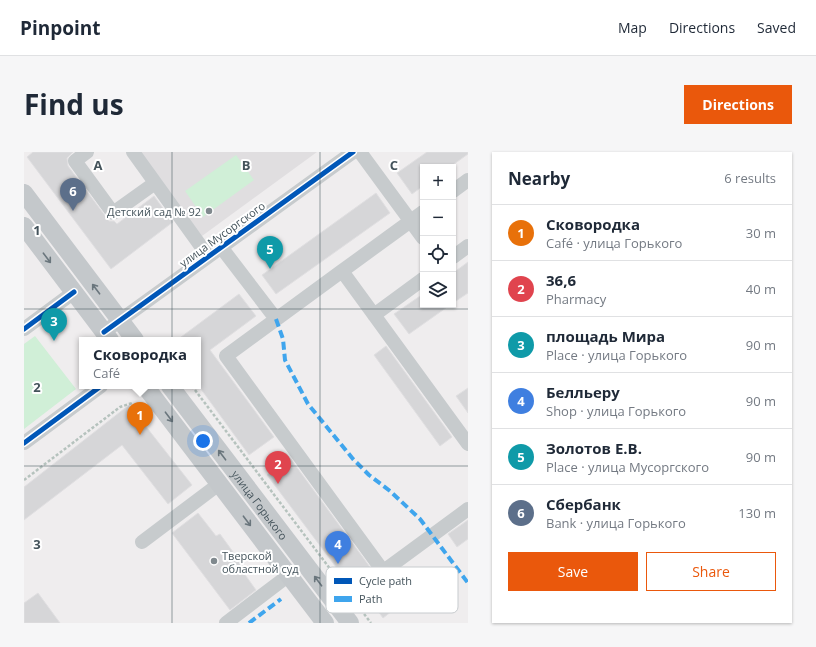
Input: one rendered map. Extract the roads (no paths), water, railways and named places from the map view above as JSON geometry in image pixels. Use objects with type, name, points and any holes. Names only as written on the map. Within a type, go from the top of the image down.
[{"type":"main road","points":[[24,193],[133,337]]},
{"type":"main road","points":[[24,226],[107,336]]},
{"type":"main road","name":"улица Горького","points":[[147,389],[325,623]]},
{"type":"main road","name":"улица Горького","points":[[172,389],[326,579]]},
{"type":"main road","name":"улица Горького","points":[[347,613],[350,623]]},
{"type":"street","points":[[87,152],[75,161],[113,213],[155,183]]},
{"type":"street","points":[[133,152],[208,256]]},
{"type":"street","name":"улица Мусоргского","points":[[107,336],[120,320],[353,152]]},
{"type":"street","points":[[360,152],[422,236]]},
{"type":"street","points":[[456,189],[468,180]]},
{"type":"street","points":[[380,567],[226,356],[420,214]]},
{"type":"street","points":[[456,255],[468,246]]},
{"type":"street","points":[[221,247],[276,319]]},
{"type":"street","points":[[342,271],[467,440]]},
{"type":"street","points":[[374,315],[420,281]]},
{"type":"street","points":[[24,329],[74,292]]},
{"type":"street","points":[[24,444],[96,389]]},
{"type":"street","points":[[142,542],[219,484]]},
{"type":"street","points":[[388,567],[468,509]]},
{"type":"street","points":[[226,623],[289,575]]},
{"type":"place","name":"Сбербанк","points":[[73,211]]},
{"type":"place","name":"Детский сад № 92","points":[[209,211]]},
{"type":"place","name":"Золотов Е.В.","points":[[270,269]]},
{"type":"place","name":"площадь Мира","points":[[54,341]]},
{"type":"place","name":"Сковородка","points":[[140,435]]},
{"type":"place","name":"36,6","points":[[278,484]]},
{"type":"place","name":"Тверской областной суд","points":[[214,561]]},
{"type":"place","name":"Белльеру","points":[[338,564]]}]
